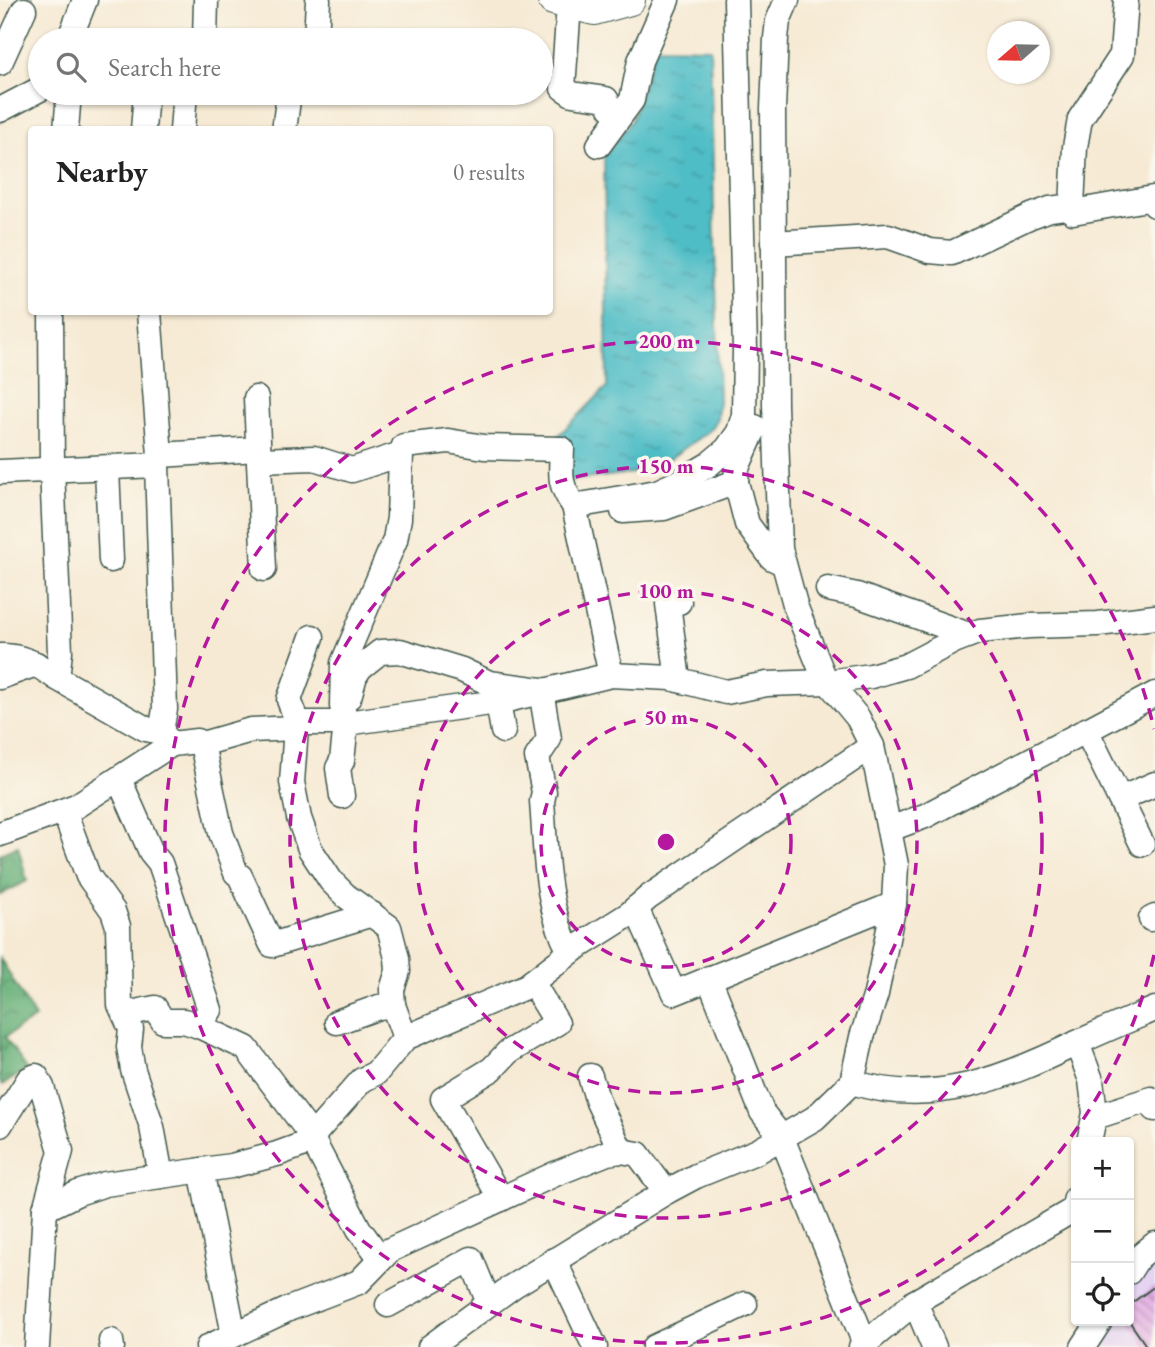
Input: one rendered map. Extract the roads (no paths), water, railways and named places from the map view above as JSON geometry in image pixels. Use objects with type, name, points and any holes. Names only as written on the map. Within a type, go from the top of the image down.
[{"type":"main road","points":[[563,2],[594,10],[630,0]]},
{"type":"street","points":[[74,28],[85,0]]},
{"type":"street","points":[[205,28],[206,0]]},
{"type":"street","points":[[317,28],[318,0]]},
{"type":"street","points":[[599,145],[632,100],[640,61],[667,0]]},
{"type":"street","points":[[574,506],[657,492],[708,465],[727,449],[739,432],[744,415],[745,350],[736,0]]},
{"type":"street","points":[[430,1347],[489,1303],[554,1260],[666,1192],[696,1176],[758,1151],[815,1118],[852,1082],[862,1037],[876,994],[894,904],[895,864],[872,746],[858,718],[828,682],[796,608],[779,549],[773,243],[776,38],[778,21],[787,0]]},
{"type":"street","points":[[1126,0],[1122,55],[1080,119],[1075,147],[1072,206],[1073,212],[1153,198],[1155,205]]},
{"type":"street","points":[[563,2],[563,88],[572,94],[606,99],[611,107]]},
{"type":"street","points":[[0,63],[24,10]]},
{"type":"street","points":[[0,110],[28,95]]},
{"type":"street","points":[[66,126],[68,105]]},
{"type":"street","points":[[143,126],[145,105]]},
{"type":"street","points":[[182,126],[184,105]]},
{"type":"street","points":[[285,126],[287,105]]},
{"type":"street","points":[[773,243],[888,236],[930,251],[952,253],[1031,216],[1050,209],[1072,206]]},
{"type":"street","points":[[51,315],[52,469],[60,652],[57,678]]},
{"type":"street","points":[[149,315],[158,460],[166,738]]},
{"type":"street","points":[[745,350],[750,358],[755,432],[737,468],[736,482],[747,524],[772,558],[783,563]]},
{"type":"street","points":[[256,398],[264,569]]},
{"type":"street","points":[[346,721],[342,706],[343,663],[395,540],[399,518],[401,454],[404,446],[448,442],[484,447],[562,449],[561,482],[564,492],[574,506],[611,676]]},
{"type":"street","points":[[0,472],[107,468],[158,460],[258,455],[314,458],[352,470],[401,454]]},
{"type":"street","points":[[107,468],[111,560]]},
{"type":"street","points":[[574,506],[636,512],[664,508],[736,482]]},
{"type":"street","points":[[828,589],[857,594],[970,635]]},
{"type":"street","points":[[678,680],[668,604],[679,602]]},
{"type":"street","points":[[0,656],[16,655],[36,664],[166,738],[197,741],[202,744],[251,730],[498,702],[611,676],[678,680],[726,692],[767,684],[828,682],[871,676],[906,667],[980,631],[1098,624],[1155,617]]},
{"type":"street","points":[[312,637],[289,700],[297,726],[292,782],[299,818],[310,849],[331,881],[346,896],[389,927],[398,971],[392,990],[393,1005],[405,1038]]},
{"type":"street","points":[[342,796],[338,768],[342,761],[355,676],[360,668],[380,652],[400,651],[462,670],[489,683],[541,690]]},
{"type":"street","points":[[0,677],[36,664]]},
{"type":"street","points":[[541,690],[549,739],[537,757],[544,792],[542,801],[546,873],[561,937],[570,953]]},
{"type":"street","points":[[890,829],[925,816],[1155,694]]},
{"type":"street","points":[[498,702],[503,731]]},
{"type":"street","points":[[1086,730],[1142,844]]},
{"type":"street","points":[[0,834],[64,811],[120,779],[166,738]]},
{"type":"street","points":[[202,744],[221,833],[236,873],[240,876],[272,945],[372,914]]},
{"type":"street","points":[[313,1141],[316,1132],[352,1090],[362,1080],[376,1073],[405,1038],[468,1013],[532,982],[570,953],[872,746]]},
{"type":"street","points":[[120,779],[151,852],[160,863],[210,1010],[199,1026]]},
{"type":"street","points":[[1120,799],[1155,784]]},
{"type":"street","points":[[64,811],[88,876],[113,911],[118,926],[120,1005],[131,1029],[129,1047],[133,1070],[152,1127],[161,1176]]},
{"type":"street","points":[[636,908],[674,993],[894,904]]},
{"type":"street","points":[[709,978],[762,1112],[782,1138],[863,1345],[915,1302],[1073,1210],[1076,1200]]},
{"type":"street","points":[[500,1199],[443,1099],[492,1069],[508,1052],[557,1023],[532,982]]},
{"type":"street","points":[[337,1023],[379,1007],[393,1005]]},
{"type":"street","points":[[125,1014],[155,1008],[163,1021],[184,1021],[246,1048],[309,1131],[359,1229],[382,1259]]},
{"type":"street","points":[[852,1082],[886,1090],[938,1092],[978,1084],[1018,1070],[1155,1009]]},
{"type":"street","points":[[1077,1043],[1091,1080],[1095,1117],[1090,1137]]},
{"type":"street","points":[[0,1125],[29,1079],[36,1076],[42,1087],[61,1151],[46,1209],[37,1347]]},
{"type":"street","points":[[590,1076],[598,1102],[621,1151]]},
{"type":"street","points":[[1095,1117],[1151,1099],[1155,1109]]},
{"type":"street","points":[[46,1209],[78,1193],[105,1184],[231,1166],[313,1141]]},
{"type":"street","points":[[208,1347],[291,1308],[359,1282],[390,1250],[607,1153],[621,1151],[638,1154],[666,1192]]},
{"type":"street","points":[[201,1170],[234,1335]]},
{"type":"street","points":[[1134,1264],[1155,1244]]},
{"type":"street","points":[[388,1305],[471,1259],[489,1303]]},
{"type":"street","points":[[554,1260],[591,1345]]},
{"type":"street","points":[[915,1302],[934,1347]]},
{"type":"street","points":[[654,1347],[745,1304]]},
{"type":"street","points":[[1083,1347],[1097,1326]]},
{"type":"water","points":[[655,47],[710,48],[719,401],[717,418],[710,430],[666,461],[633,473],[566,481],[568,448],[558,436],[607,387],[604,157],[632,120]]}]
